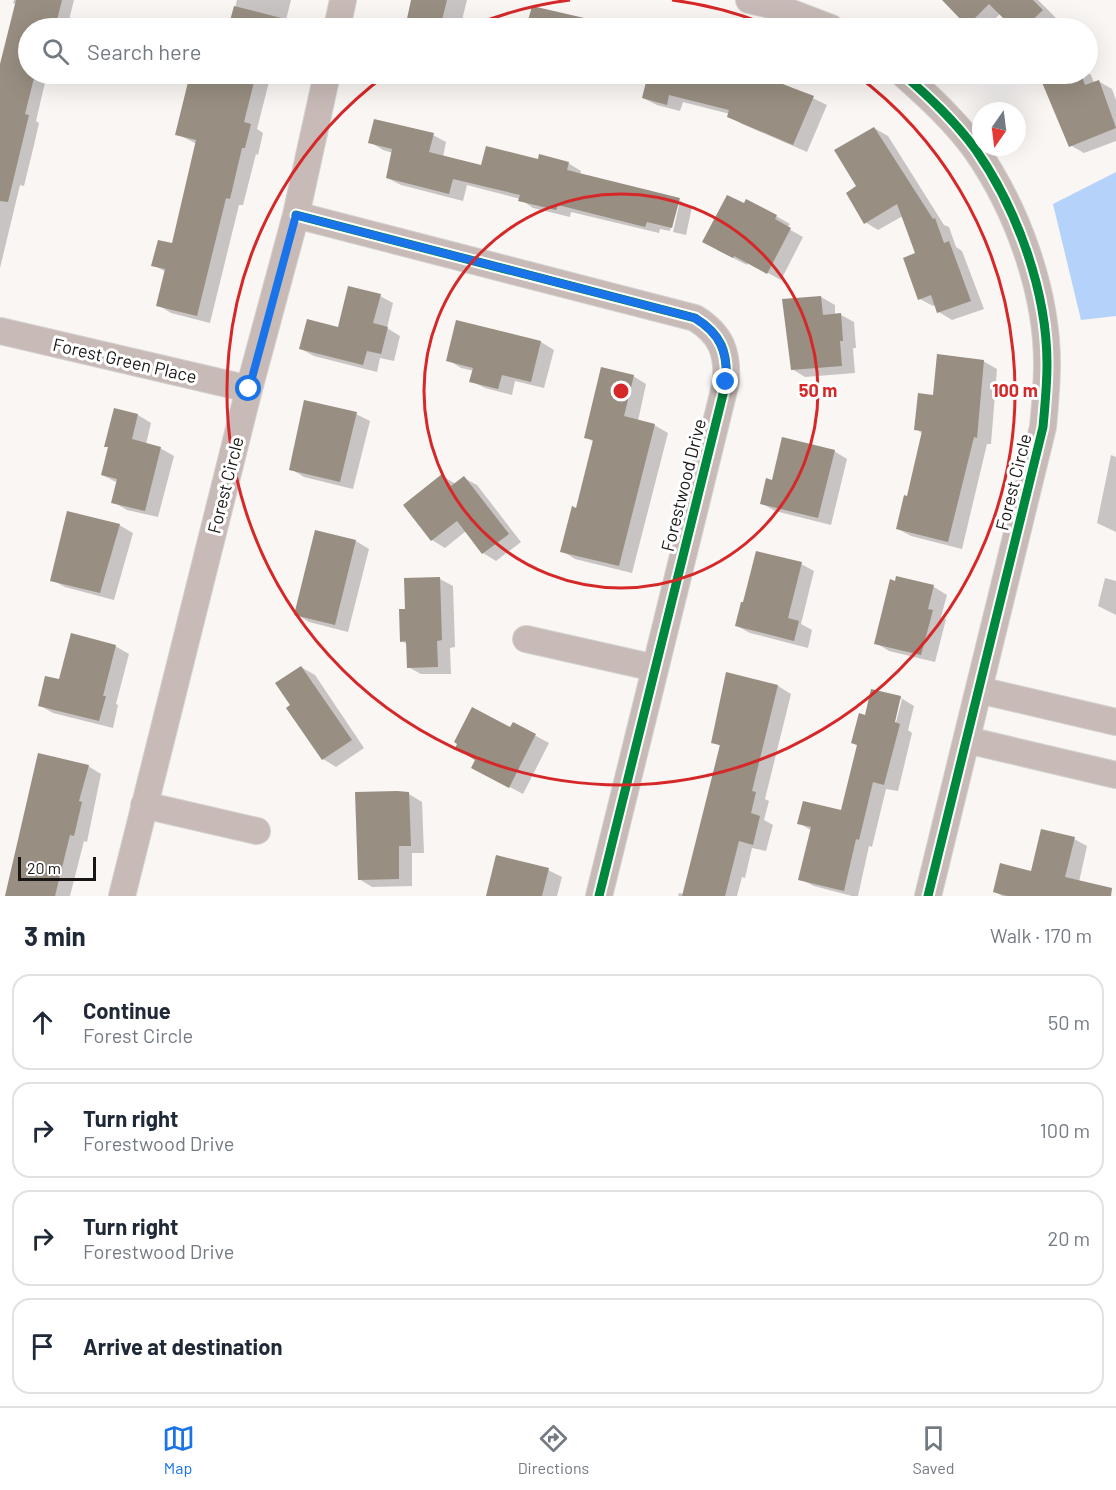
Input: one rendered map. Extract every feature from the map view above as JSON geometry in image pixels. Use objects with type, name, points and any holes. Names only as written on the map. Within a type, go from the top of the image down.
[{"type":"street","points":[[339,18],[343,0]]},
{"type":"street","points":[[749,0],[771,5],[805,18]]},
{"type":"street","name":"Forest Circle","points":[[122,896],[249,389],[296,215],[325,84]]},
{"type":"street","name":"Forest Circle","points":[[915,84],[936,102],[975,149],[1005,197],[1027,249],[1041,303],[1047,362],[1043,428],[928,896]]},
{"type":"street","name":"Forestwood Drive","points":[[296,215],[695,318],[710,327],[720,344],[727,363],[726,382],[599,896]]},
{"type":"street","name":"Forest Green Place","points":[[0,331],[249,389]]},
{"type":"street","points":[[526,639],[655,668]]},
{"type":"street","points":[[979,690],[1116,722]]},
{"type":"street","points":[[967,740],[1116,775]]},
{"type":"street","points":[[144,805],[257,831]]},
{"type":"water","points":[[1116,172],[1116,316],[1081,320],[1053,204]]},
{"type":"building","points":[[16,0],[62,0],[58,18],[18,18],[18,84],[32,84],[25,114],[29,115],[8,202],[0,201],[0,64]]},
{"type":"building","points":[[411,0],[447,0],[442,18],[407,18]]},
{"type":"building","points":[[942,0],[1033,0],[1043,10],[1035,18],[1003,18],[989,4],[975,18],[959,18]]},
{"type":"building","points":[[234,6],[281,18],[231,18]]},
{"type":"building","points":[[532,6],[584,18],[529,18]]},
{"type":"building","points":[[1099,80],[1116,128],[1069,147],[1043,84],[1085,85],[1098,84]]},
{"type":"building","points":[[188,84],[254,84],[244,122],[251,124],[245,148],[242,148],[230,199],[226,198],[197,316],[156,306],[165,269],[151,266],[158,240],[172,243],[196,140],[175,135]]},
{"type":"building","points":[[646,84],[782,84],[814,96],[793,145],[727,117],[729,110],[669,95],[667,105],[642,98]]},
{"type":"building","points":[[374,119],[434,133],[429,152],[481,165],[486,146],[538,159],[539,154],[569,162],[567,170],[680,198],[672,228],[647,222],[645,227],[558,205],[556,210],[518,201],[520,195],[453,179],[449,194],[386,178],[392,149],[368,143]]},
{"type":"building","points":[[874,127],[933,219],[935,218],[944,243],[949,241],[971,301],[937,313],[931,295],[918,300],[903,258],[915,253],[897,204],[864,224],[846,193],[856,186],[834,150]]},
{"type":"building","points":[[727,195],[744,203],[746,199],[777,215],[775,219],[791,228],[767,274],[702,242]]},
{"type":"building","points":[[348,286],[381,294],[373,323],[388,327],[381,354],[367,351],[363,365],[299,349],[307,319],[338,327]]},
{"type":"building","points":[[821,296],[823,315],[841,313],[842,366],[791,370],[782,299]]},
{"type":"building","points":[[456,320],[541,341],[531,382],[502,375],[498,389],[469,382],[473,368],[446,361]]},
{"type":"building","points":[[937,354],[984,360],[977,438],[974,437],[948,542],[896,529],[904,495],[907,496],[922,431],[914,430],[918,393],[933,395]]},
{"type":"building","points":[[601,367],[634,375],[624,416],[655,424],[619,566],[560,552],[572,506],[576,508],[593,440],[584,438]]},
{"type":"building","points":[[304,400],[357,412],[340,482],[289,470]]},
{"type":"building","points":[[114,408],[138,414],[132,439],[161,447],[145,511],[111,503],[117,479],[101,475],[108,447],[104,447]]},
{"type":"building","points":[[782,437],[835,450],[818,518],[760,504],[766,478],[772,480]]},
{"type":"building","points":[[442,474],[451,486],[464,476],[509,534],[482,554],[457,521],[431,541],[403,505]]},
{"type":"building","points":[[67,511],[120,524],[100,593],[50,581]]},
{"type":"building","points":[[315,530],[356,540],[335,625],[294,615]]},
{"type":"building","points":[[756,551],[802,562],[788,618],[799,621],[794,641],[735,626]]},
{"type":"building","points":[[896,576],[934,585],[928,609],[933,610],[921,655],[874,644],[890,579],[895,581]]},
{"type":"building","points":[[440,577],[442,640],[437,641],[438,667],[407,668],[406,641],[400,642],[399,609],[405,609],[404,578]]},
{"type":"building","points":[[71,633],[116,645],[99,721],[38,706],[45,676],[59,679]]},
{"type":"building","points":[[301,666],[352,740],[322,760],[286,708],[290,705],[275,683]]},
{"type":"building","points":[[726,672],[778,685],[752,791],[756,792],[751,813],[760,816],[753,845],[739,841],[725,896],[682,896],[720,745],[711,743]]},
{"type":"building","points":[[871,689],[901,696],[895,722],[900,724],[884,785],[873,782],[844,891],[798,880],[811,827],[797,824],[803,801],[841,810],[857,745],[851,743],[859,713],[865,715]]},
{"type":"building","points":[[472,707],[510,727],[513,722],[536,734],[509,788],[471,768],[475,760],[455,748],[457,744],[454,742]]},
{"type":"building","points":[[38,753],[89,765],[79,801],[82,802],[74,836],[70,835],[55,896],[5,896]]},
{"type":"building","points":[[355,792],[409,792],[411,846],[399,846],[399,879],[358,880]]},
{"type":"building","points":[[1041,829],[1075,837],[1065,877],[1112,888],[1111,896],[1007,896],[993,892],[1000,863],[1031,871]]},
{"type":"building","points":[[496,855],[549,868],[542,896],[486,896]]},
{"type":"cycle path","points":[[914,84],[968,139],[991,173],[1004,198],[1027,252],[1035,280],[1042,308],[1047,364],[1043,427],[928,896]]},
{"type":"cycle path","points":[[296,215],[695,318],[717,337],[721,345],[726,362],[726,382],[599,896]]},
{"type":"route","points":[[249,389],[296,215],[695,318],[710,327],[720,344],[727,363],[726,382]]}]
